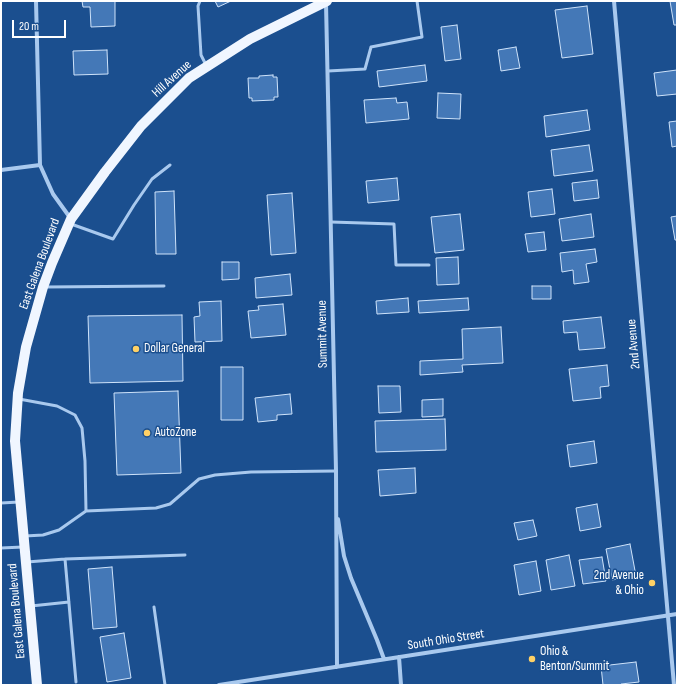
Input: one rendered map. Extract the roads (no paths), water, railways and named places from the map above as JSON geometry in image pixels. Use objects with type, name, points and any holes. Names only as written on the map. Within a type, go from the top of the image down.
[{"type":"main road","name":"Hill Avenue","points":[[70,221],[105,172],[141,126],[189,78],[250,40],[326,1]]},
{"type":"main road","name":"East Galena Boulevard","points":[[37,685],[15,441],[18,398],[26,347],[43,286],[70,221]]},
{"type":"street","name":"East Galena Boulevard","points":[[36,1],[40,165],[53,194],[70,221]]},
{"type":"street","name":"Summit Avenue","points":[[326,1],[336,471],[337,667]]},
{"type":"street","name":"2nd Avenue","points":[[614,1],[674,685]]},
{"type":"street","points":[[1,170],[40,165]]},
{"type":"street","points":[[336,503],[344,556],[351,578],[378,640],[384,659]]},
{"type":"street","name":"South Ohio Street","points":[[219,685],[677,614]]},
{"type":"street","points":[[399,657],[402,685]]},
{"type":"lane","points":[[200,1],[198,6],[201,55],[206,67]]},
{"type":"lane","points":[[328,71],[365,70],[371,47],[422,37],[417,1]]},
{"type":"lane","points":[[70,221],[113,239],[152,179],[170,165]]},
{"type":"lane","points":[[331,222],[394,224],[396,264],[429,265]]},
{"type":"lane","points":[[43,286],[164,286]]},
{"type":"lane","points":[[18,398],[56,406],[75,415],[82,428],[85,461],[86,511]]},
{"type":"lane","points":[[23,536],[43,535],[60,530],[86,511],[156,508],[170,504],[199,479],[215,475],[251,472],[336,471]]},
{"type":"lane","points":[[1,503],[20,502]]},
{"type":"lane","points":[[1,548],[24,547]]},
{"type":"lane","points":[[26,562],[65,559],[185,555]]},
{"type":"lane","points":[[65,559],[76,682]]},
{"type":"lane","points":[[30,606],[69,602]]},
{"type":"lane","points":[[154,607],[165,685]]},
{"type":"place","name":"Dollar General","points":[[136,349]]},
{"type":"place","name":"AutoZone","points":[[147,433]]},
{"type":"place","name":"2nd Avenue & Ohio","points":[[652,583]]},
{"type":"place","name":"Ohio & Benton/Summit","points":[[532,659]]}]
